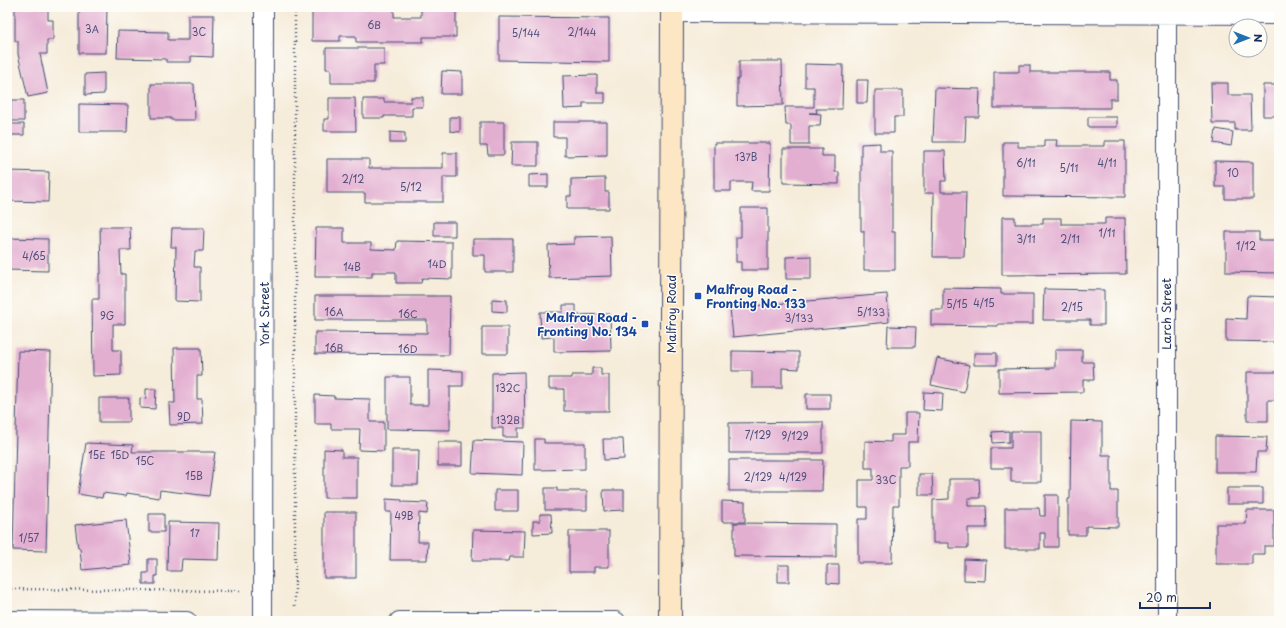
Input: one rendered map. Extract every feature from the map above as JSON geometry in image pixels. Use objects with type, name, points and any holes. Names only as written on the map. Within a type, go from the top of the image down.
[{"type":"main road","name":"Malfroy Road","points":[[670,621],[672,10]]},
{"type":"street","name":"York Street","points":[[263,621],[264,7]]},
{"type":"street","points":[[672,10],[1166,11],[1279,14]]},
{"type":"street","name":"Larch Street","points":[[1166,11],[1166,621]]},
{"type":"street","points":[[7,620],[188,621]]},
{"type":"street","points":[[399,621],[616,621]]},
{"type":"path","points":[[294,606],[295,7]]},
{"type":"path","points":[[7,589],[248,591]]},
{"type":"building","points":[[15,7],[48,7],[48,20],[53,20],[53,40],[47,40],[47,54],[40,54],[48,93],[28,97],[18,54],[18,41],[15,41]]},
{"type":"building","points":[[79,7],[107,7],[106,53],[79,53]]},
{"type":"building","points":[[312,7],[394,7],[394,17],[421,17],[421,7],[456,7],[456,37],[423,37],[423,42],[356,42],[356,36],[340,36],[340,41],[312,41]]},
{"type":"building","points":[[188,15],[214,15],[213,57],[191,56],[191,62],[166,62],[166,59],[117,58],[118,31],[168,32],[168,40],[188,40]]},
{"type":"building","points":[[499,17],[609,18],[609,62],[499,60]]},
{"type":"building","points":[[326,48],[384,48],[384,65],[374,65],[374,83],[331,83],[331,69],[326,69]]},
{"type":"building","points":[[739,61],[782,61],[783,105],[737,106]]},
{"type":"building","points":[[805,64],[843,65],[842,109],[816,109],[817,113],[809,113],[821,114],[820,126],[809,126],[809,145],[791,145],[791,125],[786,125],[785,107],[814,107],[814,87],[805,87]]},
{"type":"building","points":[[1019,65],[1030,65],[1030,72],[1110,72],[1110,80],[1117,80],[1117,99],[1110,99],[1110,108],[994,108],[994,72],[1019,72]]},
{"type":"building","points":[[442,71],[462,72],[462,94],[441,94]]},
{"type":"building","points":[[104,73],[104,94],[85,95],[85,74]]},
{"type":"building","points":[[597,75],[597,93],[605,93],[605,103],[583,103],[583,108],[564,109],[563,76]]},
{"type":"building","points":[[857,80],[868,80],[867,103],[857,103]]},
{"type":"building","points":[[1211,83],[1228,83],[1228,95],[1250,95],[1251,130],[1235,130],[1235,123],[1212,123]]},
{"type":"building","points":[[151,84],[194,84],[195,120],[151,118]]},
{"type":"building","points":[[1263,85],[1279,85],[1279,116],[1263,116]]},
{"type":"building","points":[[935,88],[980,89],[979,117],[966,117],[965,142],[933,142]]},
{"type":"building","points":[[875,90],[903,90],[903,117],[894,117],[894,133],[875,133]]},
{"type":"building","points":[[411,97],[423,97],[423,107],[412,107],[412,116],[363,118],[363,99],[384,99],[384,102],[411,102]]},
{"type":"building","points":[[329,98],[355,98],[356,131],[324,131],[324,119],[329,119]]},
{"type":"building","points":[[11,100],[24,100],[24,121],[11,121]]},
{"type":"building","points":[[79,104],[128,105],[127,132],[79,132]]},
{"type":"building","points":[[450,117],[460,117],[460,132],[450,131]]},
{"type":"building","points":[[1088,117],[1117,117],[1117,127],[1088,127]]},
{"type":"building","points":[[480,122],[504,122],[504,155],[488,155],[487,146],[480,146]]},
{"type":"building","points":[[553,122],[607,122],[607,155],[565,156],[565,137],[553,137]]},
{"type":"building","points":[[11,124],[24,124],[24,135],[11,135]]},
{"type":"building","points":[[1216,129],[1233,132],[1231,146],[1214,143]]},
{"type":"building","points":[[390,132],[405,133],[405,143],[390,143]]},
{"type":"building","points":[[1044,140],[1057,140],[1056,146],[1105,146],[1105,141],[1125,141],[1125,197],[1003,196],[1003,142],[1018,142],[1018,147],[1044,147]]},
{"type":"building","points":[[512,142],[538,142],[538,166],[511,166]]},
{"type":"building","points":[[714,143],[770,143],[769,191],[751,191],[752,182],[731,182],[731,191],[714,191]]},
{"type":"building","points":[[880,143],[880,151],[892,151],[892,232],[895,232],[895,270],[864,270],[864,231],[861,231],[861,144]]},
{"type":"building","points":[[783,149],[822,149],[822,156],[835,156],[835,172],[839,172],[839,184],[783,183]]},
{"type":"building","points":[[924,151],[945,151],[946,181],[941,181],[941,192],[966,192],[964,257],[933,257],[934,193],[924,193]]},
{"type":"building","points":[[443,153],[457,153],[457,177],[443,177],[443,202],[365,202],[365,193],[327,193],[327,159],[369,159],[369,168],[443,168]]},
{"type":"building","points":[[1215,161],[1253,162],[1253,199],[1225,199],[1225,187],[1215,187]]},
{"type":"building","points":[[7,171],[49,172],[48,202],[7,201]]},
{"type":"building","points":[[548,174],[548,187],[529,187],[529,175]]},
{"type":"building","points":[[605,178],[605,192],[609,192],[609,209],[567,209],[567,196],[571,196],[571,179]]},
{"type":"building","points":[[741,208],[768,208],[768,270],[741,270],[741,262],[736,262],[736,237],[741,237]]},
{"type":"building","points":[[1002,217],[1015,217],[1015,224],[1043,224],[1043,218],[1061,218],[1061,224],[1105,224],[1105,218],[1125,218],[1126,274],[1002,275]]},
{"type":"building","points":[[434,222],[455,222],[455,236],[434,236]]},
{"type":"building","points":[[100,227],[130,227],[131,250],[120,250],[121,274],[125,274],[125,324],[113,324],[113,350],[121,350],[121,375],[93,376],[92,299],[99,299],[99,274],[101,274]]},
{"type":"building","points":[[172,228],[204,228],[203,251],[195,251],[194,267],[200,267],[200,302],[175,301],[176,247],[171,247]]},
{"type":"building","points":[[316,228],[344,228],[344,243],[371,243],[371,249],[396,250],[397,241],[452,242],[452,279],[422,278],[421,283],[396,283],[396,272],[372,272],[372,277],[315,277]]},
{"type":"building","points":[[1226,232],[1259,232],[1259,240],[1279,240],[1279,273],[1226,272]]},
{"type":"building","points":[[611,236],[612,276],[549,278],[548,245],[574,244],[574,237]]},
{"type":"building","points":[[7,238],[48,239],[48,271],[7,270]]},
{"type":"building","points":[[473,239],[513,239],[513,272],[485,272],[485,255],[473,255]]},
{"type":"building","points":[[811,256],[811,279],[786,279],[786,257]]},
{"type":"building","points":[[943,288],[1001,289],[1001,294],[1033,294],[1033,324],[998,324],[998,326],[931,325],[931,310],[943,310]]},
{"type":"building","points":[[1044,289],[1104,290],[1104,325],[1090,325],[1090,320],[1043,320]]},
{"type":"building","points":[[887,294],[889,322],[733,337],[730,308]]},
{"type":"building","points":[[315,296],[450,296],[449,355],[315,354],[315,332],[427,333],[427,320],[315,320]]},
{"type":"building","points":[[1247,296],[1279,297],[1279,342],[1226,341],[1226,318],[1246,319]]},
{"type":"building","points":[[492,299],[507,300],[507,312],[492,311]]},
{"type":"building","points":[[563,305],[576,305],[576,315],[610,314],[611,351],[554,352],[554,337],[541,338],[540,312],[563,312]]},
{"type":"building","points":[[888,326],[916,327],[915,347],[887,347]]},
{"type":"building","points":[[482,327],[508,327],[508,354],[482,354]]},
{"type":"building","points":[[174,348],[201,348],[202,376],[197,376],[197,399],[202,399],[203,424],[170,425],[169,403],[175,403]]},
{"type":"building","points":[[1055,350],[1082,350],[1082,362],[1093,362],[1094,380],[1083,380],[1083,392],[999,393],[999,369],[1055,368]]},
{"type":"building","points":[[18,351],[51,352],[46,551],[13,550]]},
{"type":"building","points":[[732,351],[799,352],[799,369],[782,368],[782,388],[752,388],[752,371],[732,371]]},
{"type":"building","points":[[974,353],[997,353],[997,365],[974,365]]},
{"type":"building","points":[[937,358],[969,365],[964,392],[931,385]]},
{"type":"building","points":[[592,368],[601,368],[601,375],[609,375],[609,411],[564,411],[564,389],[549,389],[549,378],[572,378],[572,375],[592,375]]},
{"type":"building","points":[[428,370],[463,371],[463,386],[450,386],[450,430],[387,429],[387,377],[410,377],[410,405],[428,405]]},
{"type":"building","points":[[524,372],[525,428],[518,428],[518,437],[503,437],[503,428],[492,428],[492,373]]},
{"type":"building","points":[[1247,372],[1279,372],[1279,400],[1268,400],[1268,421],[1247,421]]},
{"type":"building","points":[[146,389],[156,389],[155,409],[140,408],[140,398],[146,399]]},
{"type":"building","points":[[924,392],[943,393],[942,411],[923,410]]},
{"type":"building","points":[[806,394],[830,394],[830,409],[806,409]]},
{"type":"building","points":[[315,395],[334,396],[334,398],[370,399],[370,422],[384,422],[384,451],[359,450],[360,429],[331,429],[331,424],[315,424]]},
{"type":"building","points":[[99,398],[129,398],[129,422],[99,422]]},
{"type":"building","points":[[905,413],[919,413],[918,442],[908,442],[908,466],[899,466],[899,505],[893,505],[892,563],[858,563],[858,519],[867,519],[867,507],[859,507],[859,480],[873,480],[873,468],[865,468],[865,441],[891,442],[891,435],[905,435]]},
{"type":"building","points":[[1071,421],[1102,422],[1102,455],[1111,455],[1111,491],[1118,491],[1118,527],[1086,526],[1086,535],[1068,535]]},
{"type":"building","points":[[823,422],[823,453],[729,453],[729,423]]},
{"type":"building","points":[[1009,431],[1009,442],[993,443],[992,432]]},
{"type":"building","points":[[1011,431],[1041,431],[1041,482],[1011,482],[1011,468],[991,468],[991,448],[1011,448]]},
{"type":"building","points":[[1215,436],[1267,437],[1266,452],[1257,452],[1256,472],[1215,472]]},
{"type":"building","points":[[535,439],[544,439],[544,443],[585,443],[585,469],[535,470]]},
{"type":"building","points":[[603,439],[623,439],[624,459],[604,460]]},
{"type":"building","points":[[474,440],[523,442],[522,475],[472,473]]},
{"type":"building","points":[[438,442],[462,442],[462,466],[438,466]]},
{"type":"building","points":[[86,443],[133,445],[132,452],[215,452],[209,496],[160,490],[159,498],[127,493],[126,496],[103,493],[102,498],[78,494]]},
{"type":"building","points":[[324,449],[342,450],[342,457],[357,457],[357,498],[324,498]]},
{"type":"building","points":[[392,450],[419,450],[418,485],[392,485]]},
{"type":"building","points":[[729,460],[823,460],[822,491],[729,491]]},
{"type":"building","points":[[919,474],[932,474],[933,495],[919,495]]},
{"type":"building","points":[[949,479],[979,479],[980,498],[968,498],[968,506],[986,506],[987,528],[968,528],[968,548],[949,548],[949,543],[933,543],[933,500],[949,499]]},
{"type":"building","points":[[545,488],[557,488],[557,491],[587,491],[587,510],[545,510]]},
{"type":"building","points":[[1227,488],[1263,488],[1263,504],[1227,504]]},
{"type":"building","points":[[495,490],[518,490],[518,511],[495,511]]},
{"type":"building","points":[[603,490],[624,490],[624,510],[604,511]]},
{"type":"building","points":[[1045,495],[1058,495],[1058,547],[1045,547],[1045,533],[1040,533],[1040,549],[1005,549],[1005,508],[1039,508],[1040,516],[1045,516]]},
{"type":"building","points":[[386,499],[402,500],[402,502],[428,503],[427,514],[419,513],[418,542],[428,542],[427,560],[390,560],[391,512],[386,512]]},
{"type":"building","points":[[722,501],[745,502],[745,522],[722,522]]},
{"type":"building","points":[[1247,510],[1274,510],[1274,546],[1264,546],[1264,554],[1252,554],[1252,564],[1216,564],[1216,524],[1246,524]]},
{"type":"building","points":[[324,512],[356,512],[356,578],[324,578]]},
{"type":"building","points":[[149,514],[164,514],[164,532],[149,532]]},
{"type":"building","points":[[540,514],[551,514],[552,533],[533,534],[533,521],[540,521]]},
{"type":"building","points":[[126,520],[131,565],[82,570],[80,548],[78,548],[75,525]]},
{"type":"building","points":[[168,522],[219,523],[218,560],[182,559],[181,571],[167,571]]},
{"type":"building","points":[[734,523],[836,524],[836,557],[734,556]]},
{"type":"building","points":[[473,530],[525,531],[524,557],[510,557],[509,561],[472,561]]},
{"type":"building","points":[[569,531],[609,531],[609,567],[594,567],[594,572],[569,572]]},
{"type":"building","points":[[148,559],[157,559],[157,576],[155,576],[155,584],[143,584],[143,573],[148,573]]},
{"type":"building","points":[[964,559],[986,560],[985,581],[964,580]]},
{"type":"building","points":[[778,565],[789,565],[789,582],[778,582]]},
{"type":"building","points":[[827,565],[839,565],[839,584],[827,583]]},
{"type":"place","name":"Malfroy Road - Fronting No. 133","points":[[698,296]]},
{"type":"place","name":"Malfroy Road - Fronting No. 134","points":[[645,324]]}]
